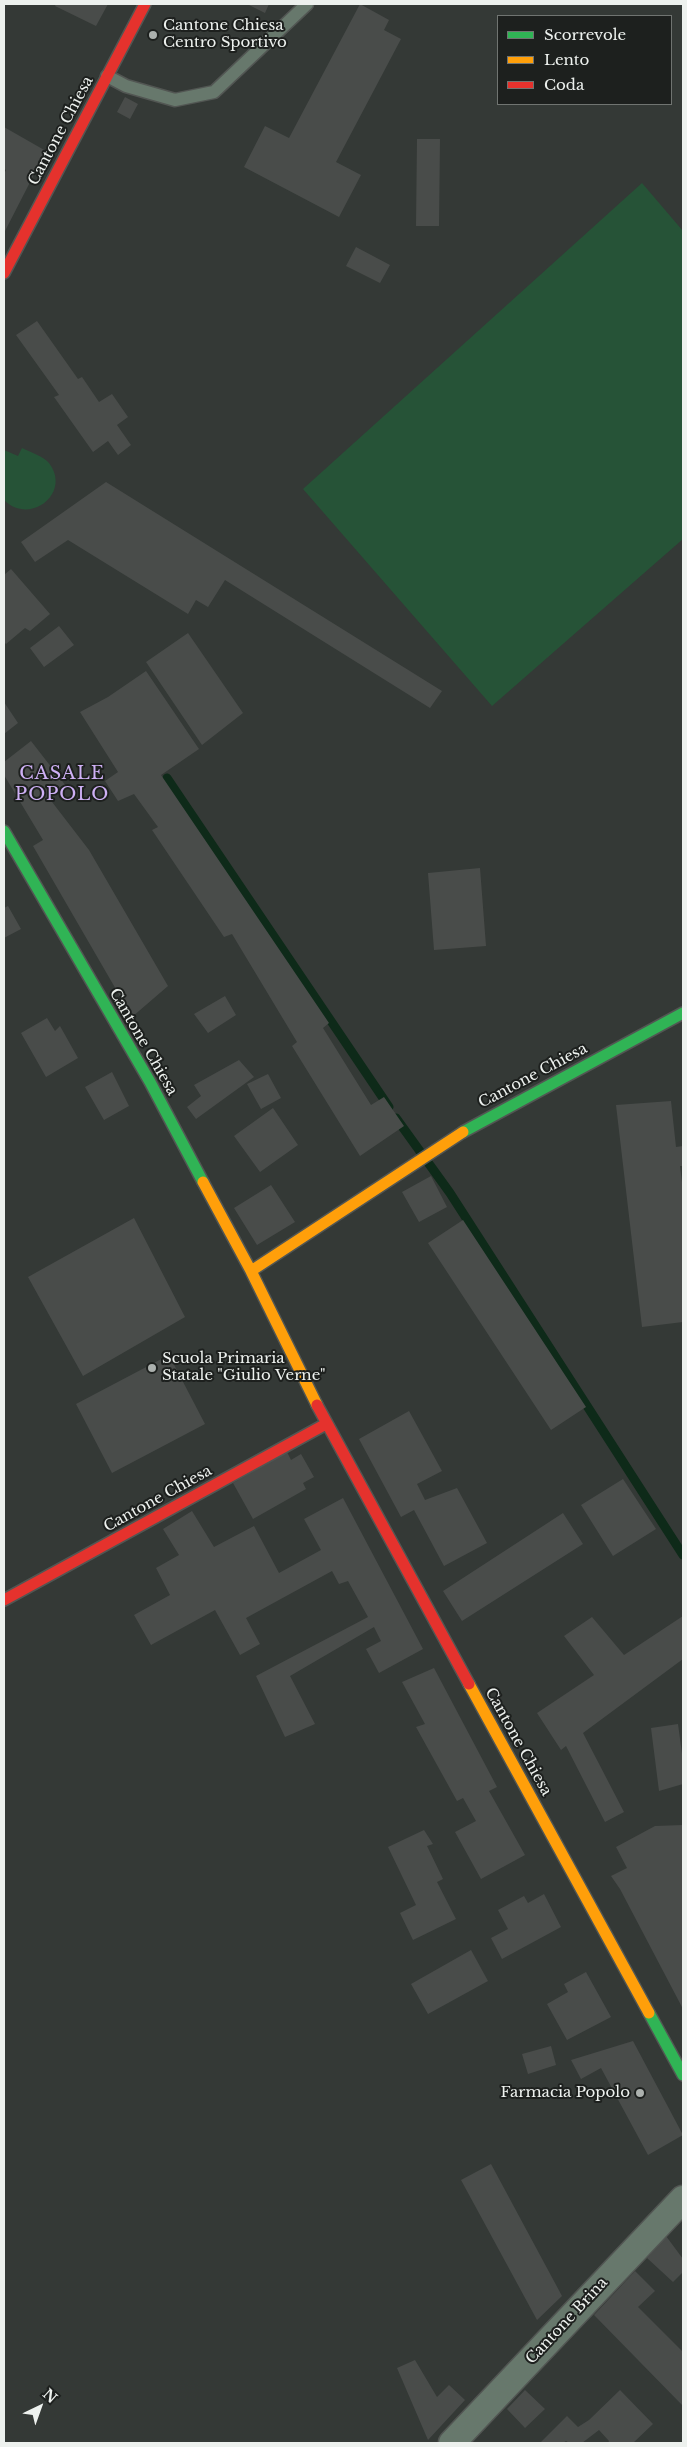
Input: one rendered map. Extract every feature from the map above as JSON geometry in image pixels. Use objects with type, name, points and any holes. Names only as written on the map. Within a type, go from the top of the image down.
[{"type":"street","name":"Cantone Chiesa","points":[[4,273],[146,4]]},
{"type":"street","name":"Cantone Chiesa","points":[[4,831],[150,1082],[251,1271],[326,1424],[683,2075]]},
{"type":"street","name":"Cantone Chiesa","points":[[251,1271],[469,1128],[683,1013]]},
{"type":"street","name":"Cantone Chiesa","points":[[4,1600],[326,1424]]},
{"type":"street","name":"Cantone Brina","points":[[452,2443],[683,2199]]},
{"type":"lane","points":[[107,76],[126,86],[175,100],[214,92],[307,4]]},
{"type":"green space","points":[[642,183],[683,231],[683,539],[492,706],[303,489]]},
{"type":"green space","points":[[22,448],[40,456],[49,463],[55,474],[55,485],[52,495],[36,508],[14,507],[4,500],[4,450],[18,456]]},
{"type":"building","points":[[56,4],[108,4],[96,26],[55,6]]},
{"type":"building","points":[[247,4],[269,4],[265,13]]},
{"type":"building","points":[[360,4],[389,20],[384,30],[401,39],[336,162],[361,175],[339,217],[244,167],[265,126],[289,138]]},
{"type":"building","points":[[125,97],[138,104],[130,119],[117,112]]},
{"type":"building","points":[[4,127],[46,151],[4,233],[4,174],[6,170],[4,169]]},
{"type":"building","points":[[417,139],[440,139],[439,226],[416,226]]},
{"type":"building","points":[[356,247],[390,265],[380,283],[346,266]]},
{"type":"building","points":[[37,321],[78,379],[82,377],[99,402],[112,394],[128,417],[117,425],[131,445],[118,455],[108,441],[93,452],[54,397],[59,395],[16,335]]},
{"type":"building","points":[[106,482],[442,691],[430,708],[225,580],[208,607],[196,600],[188,614],[68,540],[35,562],[21,542]]},
{"type":"building","points":[[11,569],[50,614],[30,631],[25,628],[6,644],[4,642],[4,575]]},
{"type":"building","points":[[59,626],[74,645],[44,667],[30,648]]},
{"type":"building","points":[[188,633],[243,713],[202,745],[146,662]]},
{"type":"building","points":[[146,671],[199,749],[161,775],[329,1023],[323,1028],[371,1105],[384,1097],[404,1126],[360,1156],[292,1046],[297,1042],[232,934],[224,937],[152,830],[158,827],[134,794],[118,801],[105,781],[118,772],[80,712],[108,697]]},
{"type":"building","points":[[4,702],[18,723],[4,734]]},
{"type":"building","points":[[31,741],[66,786],[49,798],[89,850],[168,986],[132,1017],[33,846],[43,840],[4,775],[4,762]]},
{"type":"building","points":[[480,868],[486,946],[434,950],[428,873]]},
{"type":"building","points":[[8,906],[21,929],[4,938],[4,908]]},
{"type":"building","points":[[225,996],[236,1015],[208,1033],[194,1014]]},
{"type":"building","points":[[47,1018],[55,1031],[60,1026],[78,1058],[46,1077],[21,1033]]},
{"type":"building","points":[[239,1060],[254,1077],[196,1119],[187,1107],[201,1096],[194,1085]]},
{"type":"building","points":[[112,1072],[129,1106],[104,1120],[85,1087]]},
{"type":"building","points":[[268,1074],[281,1098],[261,1109],[247,1084]]},
{"type":"building","points":[[671,1101],[676,1147],[683,1146],[683,1166],[680,1166],[683,1190],[683,1322],[642,1327],[616,1105]]},
{"type":"building","points":[[273,1108],[298,1145],[260,1172],[234,1136]]},
{"type":"building","points":[[431,1176],[447,1207],[419,1222],[402,1192]]},
{"type":"building","points":[[271,1185],[295,1222],[257,1245],[234,1208]]},
{"type":"building","points":[[134,1218],[185,1317],[83,1376],[28,1277]]},
{"type":"building","points":[[463,1220],[586,1407],[551,1430],[428,1243]]},
{"type":"building","points":[[169,1355],[205,1424],[112,1473],[76,1404]]},
{"type":"building","points":[[409,1411],[442,1471],[417,1484],[425,1500],[457,1488],[487,1543],[444,1566],[414,1510],[401,1517],[359,1439]]},
{"type":"building","points":[[287,1452],[291,1460],[301,1454],[314,1477],[303,1483],[306,1489],[253,1519],[233,1483]]},
{"type":"building","points":[[623,1479],[656,1529],[613,1556],[581,1505]]},
{"type":"building","points":[[343,1498],[423,1649],[379,1673],[366,1649],[381,1641],[374,1627],[290,1676],[315,1724],[285,1737],[256,1676],[368,1617],[348,1581],[339,1584],[332,1571],[246,1618],[260,1644],[240,1655],[215,1610],[151,1645],[134,1615],[170,1595],[156,1568],[179,1555],[163,1529],[192,1511],[214,1547],[254,1526],[279,1573],[321,1550],[304,1519]]},
{"type":"building","points":[[563,1513],[583,1544],[462,1621],[443,1591]]},
{"type":"building","points":[[683,1616],[683,1659],[583,1733],[624,1812],[605,1822],[566,1746],[561,1750],[537,1713],[594,1675],[564,1636],[592,1617],[624,1655]]},
{"type":"building","points":[[434,1668],[497,1787],[489,1791],[525,1855],[481,1879],[455,1832],[476,1821],[463,1798],[457,1801],[416,1727],[425,1724],[402,1682]]},
{"type":"building","points":[[678,1724],[683,1761],[683,1784],[659,1791],[651,1728]]},
{"type":"building","points":[[683,1825],[683,2009],[620,1889],[611,1876],[627,1868],[616,1847],[655,1826]]},
{"type":"building","points":[[424,1830],[433,1844],[427,1846],[443,1879],[437,1882],[456,1919],[413,1940],[400,1913],[416,1905],[388,1847]]},
{"type":"building","points":[[544,1894],[561,1927],[502,1959],[491,1938],[508,1929],[498,1910],[524,1896],[528,1903]]},
{"type":"building","points":[[471,1950],[488,1981],[428,2014],[411,1984]]},
{"type":"building","points":[[586,1972],[611,2017],[567,2040],[547,2004],[568,1992],[564,1984]]},
{"type":"building","points":[[633,2041],[683,2135],[648,2155],[601,2068],[581,2079],[571,2060]]},
{"type":"building","points":[[551,2046],[556,2065],[528,2074],[522,2054]]},
{"type":"building","points":[[491,2164],[562,2296],[537,2320],[461,2180]]},
{"type":"building","points":[[666,2236],[683,2259],[683,2272],[673,2282],[647,2258]]},
{"type":"building","points":[[635,2271],[655,2291],[638,2307],[683,2352],[683,2406],[594,2315]]},
{"type":"building","points":[[415,2360],[437,2397],[449,2385],[465,2400],[428,2440],[397,2368]]},
{"type":"building","points":[[525,2390],[545,2409],[525,2428],[507,2409]]},
{"type":"building","points":[[620,2390],[653,2424],[633,2443],[608,2443],[609,2441],[599,2430],[582,2443],[569,2443],[566,2441],[563,2443],[540,2443],[567,2416],[578,2427],[589,2420]]},
{"type":"waterway","points":[[167,778],[389,1107]]},
{"type":"waterway","points":[[396,1118],[450,1193],[683,1555]]},
{"type":"traffic: fast","points":[[4,831],[150,1082],[203,1182]]},
{"type":"traffic: fast","points":[[463,1132],[683,1013]]},
{"type":"traffic: fast","points":[[649,2013],[683,2075]]},
{"type":"traffic: slow","points":[[251,1271],[463,1132]]},
{"type":"traffic: slow","points":[[203,1182],[251,1271],[317,1405]]},
{"type":"traffic: slow","points":[[469,1684],[649,2013]]},
{"type":"traffic: jam","points":[[4,273],[145,4]]},
{"type":"traffic: jam","points":[[317,1405],[469,1684]]},
{"type":"traffic: jam","points":[[4,1600],[326,1424]]},
{"type":"place","name":"Cantone Chiesa Centro Sportivo","points":[[153,35]]},
{"type":"place","name":"Scuola Primaria Statale \"Giulio Verne\"","points":[[152,1368]]},
{"type":"place","name":"Farmacia Popolo","points":[[640,2093]]},
{"type":"district","name":"CASALE POPOLO","points":[[62,784]]}]
